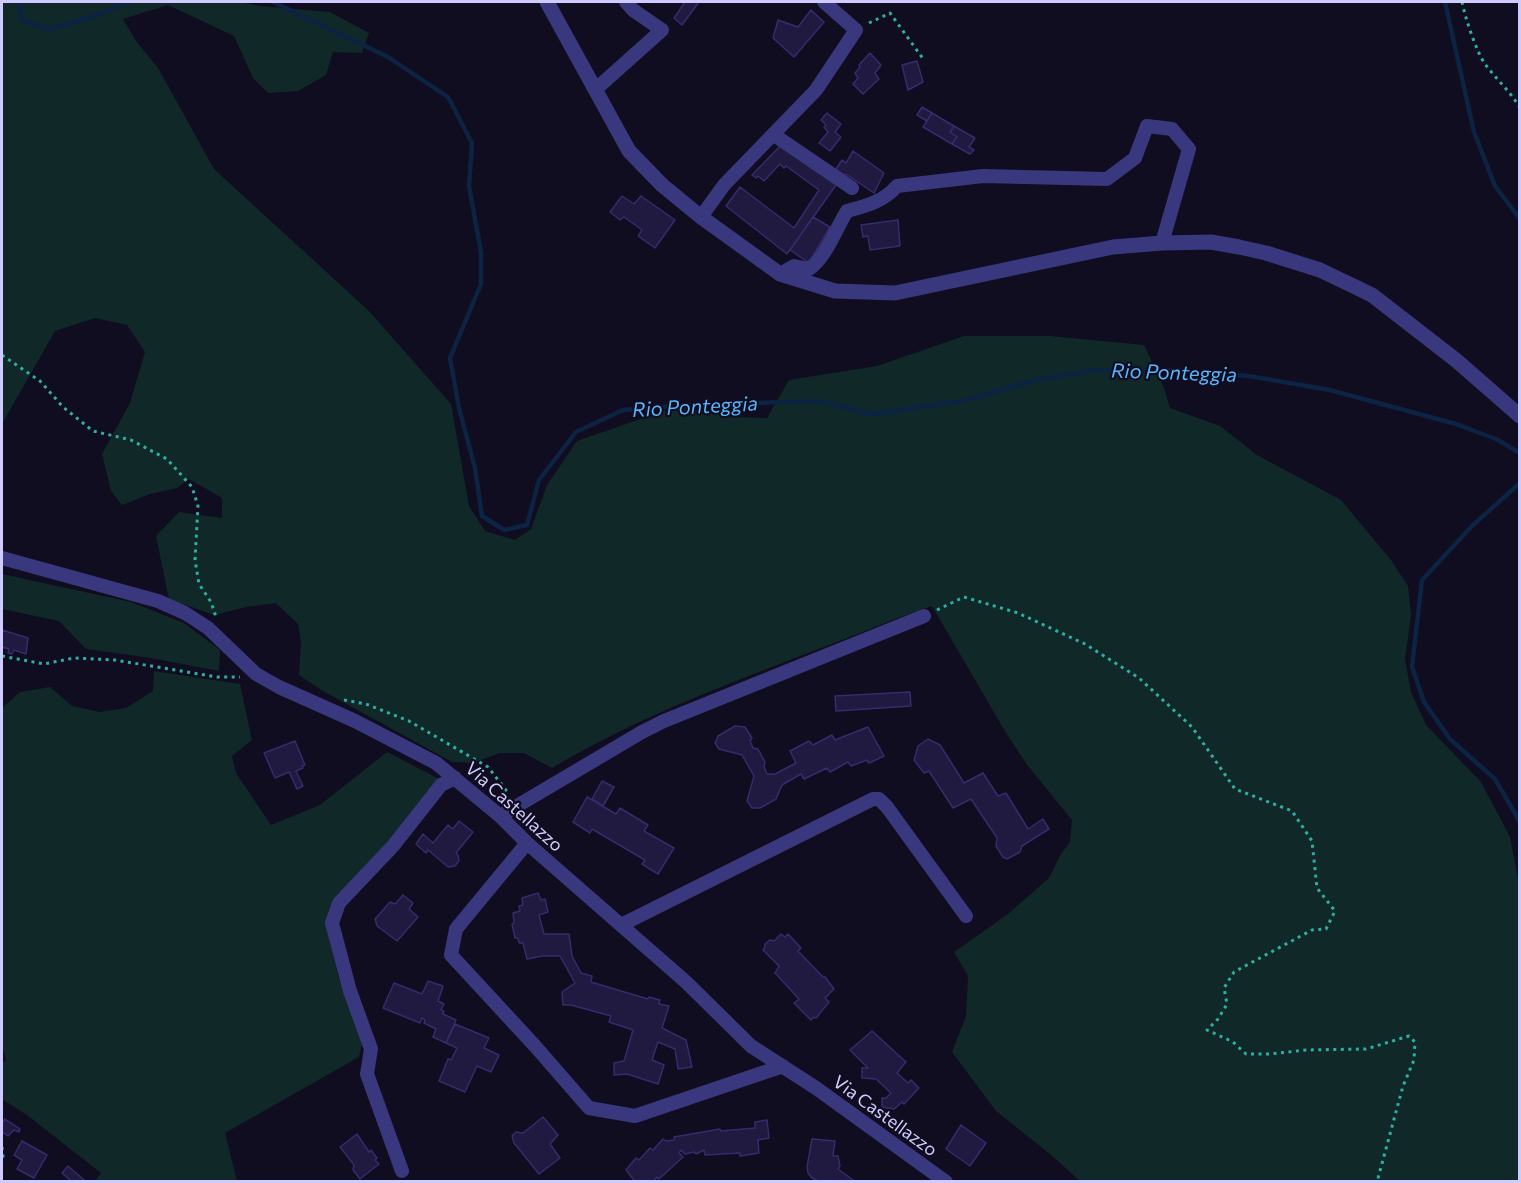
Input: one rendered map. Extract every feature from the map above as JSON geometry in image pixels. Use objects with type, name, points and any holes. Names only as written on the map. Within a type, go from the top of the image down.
[{"type":"street","points":[[547,2],[629,150],[662,185],[701,217],[774,270],[835,291],[895,293],[1113,247],[1211,242],[1266,253],[1320,270],[1372,295],[1457,361],[1520,416]]},
{"type":"street","points":[[596,89],[662,30],[633,10],[626,2]]},
{"type":"street","points":[[701,217],[724,185],[816,90],[856,30],[824,2]]},
{"type":"street","points":[[774,270],[794,266],[809,269],[821,257],[847,211],[878,202],[897,186],[983,176],[1107,179],[1135,158],[1147,126],[1172,129],[1189,150],[1162,243]]},
{"type":"street","points":[[774,135],[852,188]]},
{"type":"street","name":"Via Castellazzo","points":[[2,558],[158,601],[185,613],[208,628],[256,674],[279,687],[356,721],[436,764],[500,816],[527,843],[686,982],[751,1046],[816,1088],[946,1182]]},
{"type":"street","points":[[500,816],[664,721],[924,616]]},
{"type":"street","points":[[402,1171],[367,1074],[372,1049],[350,991],[332,923],[339,903],[393,846],[441,785],[455,778]]},
{"type":"street","points":[[621,925],[873,799],[879,799],[887,807],[966,916]]},
{"type":"street","points":[[527,843],[456,929],[451,955],[589,1108],[635,1116],[783,1066]]},
{"type":"path","points":[[1462,2],[1483,62],[1512,95],[1520,108]]},
{"type":"path","points":[[856,30],[890,13],[924,60]]},
{"type":"path","points":[[2,356],[40,381],[63,407],[93,431],[131,440],[167,459],[192,487],[198,506],[195,560],[199,584],[211,602],[222,642]]},
{"type":"path","points":[[924,616],[964,597],[1018,613],[1084,644],[1139,678],[1192,727],[1235,789],[1292,811],[1312,841],[1317,888],[1335,911],[1326,929],[1312,930],[1234,972],[1224,987],[1227,1004],[1218,1019],[1207,1030],[1233,1042],[1246,1054],[1366,1048],[1409,1036],[1415,1042],[1414,1060],[1403,1086],[1377,1182]]},
{"type":"path","points":[[2,656],[44,664],[74,658],[115,660],[217,677],[246,678],[256,674]]},
{"type":"path","points":[[334,697],[366,705],[410,721],[488,767],[518,805]]},
{"type":"path","points":[[2,1147],[2,1161]]},
{"type":"green space","points":[[2,2],[240,2],[330,12],[369,33],[362,53],[333,52],[326,75],[298,91],[268,93],[253,78],[234,36],[168,5],[123,19],[136,41],[158,68],[214,169],[369,311],[451,404],[469,506],[485,531],[515,540],[531,529],[547,485],[577,441],[678,406],[734,417],[767,418],[789,380],[877,366],[964,336],[1050,336],[1144,345],[1164,388],[1170,408],[1220,426],[1257,455],[1341,500],[1391,560],[1408,586],[1411,615],[1405,659],[1411,692],[1426,725],[1481,782],[1510,837],[1519,884],[1519,1181],[1080,1181],[996,1111],[952,1052],[966,1016],[968,976],[954,952],[1008,914],[1049,878],[1070,842],[1072,820],[1028,766],[1006,733],[932,606],[677,705],[593,745],[552,768],[524,753],[500,753],[472,763],[452,762],[323,691],[299,675],[301,642],[298,624],[276,603],[214,615],[169,599],[156,536],[179,512],[222,518],[222,498],[189,479],[177,488],[150,494],[122,505],[111,491],[102,454],[130,403],[145,352],[127,325],[95,318],[55,331],[2,424]]},
{"type":"green space","points":[[2,574],[131,602],[184,623],[220,650],[219,671],[86,649],[59,621],[2,609]]},
{"type":"green space","points":[[154,671],[240,684],[252,740],[232,756],[236,773],[271,825],[320,805],[387,752],[441,780],[387,846],[338,894],[329,909],[327,928],[338,975],[362,1043],[359,1057],[225,1133],[237,1181],[95,1181],[101,1173],[27,1115],[2,1099],[2,1063],[6,1060],[2,1045],[2,708],[20,692],[50,687],[72,706],[100,712],[126,708],[153,691]]},
{"type":"building","points":[[685,2],[699,2],[682,25],[674,18]]},
{"type":"building","points":[[811,10],[824,22],[794,57],[773,38],[778,20],[798,27]]},
{"type":"building","points":[[870,53],[881,65],[875,73],[879,79],[863,94],[853,84],[858,78],[855,73],[859,65]]},
{"type":"building","points":[[917,61],[923,82],[908,90],[902,65]]},
{"type":"building","points":[[922,107],[932,113],[927,121],[917,115]]},
{"type":"building","points":[[827,113],[841,124],[835,132],[841,137],[830,151],[819,143],[828,132],[821,120]]},
{"type":"building","points":[[932,113],[954,126],[950,132],[957,137],[952,144],[923,127]]},
{"type":"building","points":[[954,126],[975,138],[969,147],[974,150],[970,154],[952,144],[957,137],[950,132]]},
{"type":"building","points":[[781,145],[836,185],[787,254],[726,206],[740,187],[794,228],[819,190],[780,164],[764,181],[752,175]]},
{"type":"building","points":[[853,151],[884,173],[874,193],[836,169],[842,160],[846,163]]},
{"type":"building","points":[[622,196],[634,204],[641,196],[675,220],[655,248],[638,236],[642,230],[624,217],[620,220],[610,212]]},
{"type":"building","points":[[813,217],[830,227],[809,263],[790,250]]},
{"type":"building","points":[[898,220],[900,246],[870,250],[868,236],[863,237],[861,225]]},
{"type":"building","points":[[2,630],[28,638],[26,654],[14,650],[12,654],[8,653],[9,649],[2,647]]},
{"type":"building","points":[[910,692],[911,706],[836,711],[835,696]]},
{"type":"building","points":[[735,726],[745,727],[752,738],[750,741],[753,748],[758,749],[765,762],[764,767],[767,774],[775,774],[796,763],[790,751],[809,741],[813,745],[832,735],[835,740],[868,727],[884,756],[869,763],[867,760],[851,766],[848,762],[830,772],[827,768],[804,779],[801,774],[782,785],[776,799],[760,808],[752,808],[747,801],[754,776],[742,755],[719,749],[715,743],[718,736]]},
{"type":"building","points":[[928,739],[940,745],[964,783],[983,773],[998,796],[1006,793],[1028,829],[1043,819],[1049,829],[1022,846],[1020,852],[1007,859],[1003,857],[996,846],[997,838],[971,799],[953,808],[929,771],[924,773],[914,760],[918,746]]},
{"type":"building","points":[[295,741],[305,765],[296,771],[303,786],[297,789],[289,772],[275,778],[264,753]]},
{"type":"building","points":[[602,781],[614,787],[603,806],[592,799]]},
{"type":"building","points":[[587,797],[616,814],[620,808],[648,825],[644,831],[674,848],[658,874],[642,864],[645,860],[592,829],[590,833],[573,822]]},
{"type":"building","points":[[459,821],[473,832],[456,853],[459,861],[455,866],[448,867],[428,850],[426,853],[416,844],[423,834],[433,843],[448,825],[453,829]]},
{"type":"building","points":[[538,893],[541,900],[545,899],[548,912],[539,915],[544,934],[569,934],[572,956],[581,973],[592,976],[591,982],[648,999],[649,997],[660,1000],[659,1004],[669,1006],[662,1028],[686,1040],[692,1067],[678,1069],[675,1049],[658,1042],[652,1060],[664,1065],[658,1084],[627,1074],[614,1075],[614,1063],[624,1061],[633,1030],[609,1022],[611,1016],[563,1005],[562,992],[575,983],[560,956],[527,959],[523,943],[519,943],[518,938],[515,938],[512,924],[514,923],[513,913],[520,911],[519,906],[523,905],[522,898]]},
{"type":"building","points":[[403,895],[413,903],[409,909],[418,917],[397,941],[377,926],[375,919],[390,902],[395,904]]},
{"type":"building","points":[[781,934],[785,937],[788,934],[801,948],[798,951],[834,989],[825,998],[829,1002],[816,1018],[811,1020],[794,1003],[799,999],[775,973],[779,966],[763,950],[765,944],[770,940],[774,941]]},
{"type":"building","points":[[428,981],[443,986],[438,1001],[444,1004],[441,1010],[444,1011],[443,1014],[456,1020],[446,1043],[433,1037],[436,1029],[424,1023],[425,1020],[422,1018],[420,1023],[383,1008],[394,983],[422,994]]},
{"type":"building","points":[[455,1024],[489,1038],[484,1048],[499,1055],[491,1072],[477,1066],[465,1092],[439,1081],[448,1059],[451,1060],[457,1048],[446,1043]]},
{"type":"building","points":[[872,1031],[906,1062],[897,1073],[908,1083],[911,1080],[919,1088],[904,1104],[902,1102],[894,1109],[882,1107],[882,1098],[886,1098],[891,1093],[876,1079],[862,1078],[862,1068],[868,1068],[850,1050]]},
{"type":"building","points":[[543,1117],[558,1135],[550,1144],[560,1158],[539,1174],[514,1143],[512,1136],[516,1132],[523,1133]]},
{"type":"building","points":[[5,1119],[20,1129],[19,1132],[14,1130],[8,1136],[2,1132]]},
{"type":"building","points":[[767,1120],[769,1138],[758,1140],[759,1153],[740,1156],[740,1153],[705,1155],[704,1150],[696,1154],[694,1152],[685,1154],[681,1150],[679,1153],[683,1157],[653,1182],[633,1182],[634,1180],[626,1170],[636,1158],[639,1160],[663,1139],[674,1140],[674,1137],[720,1129],[721,1131],[755,1128],[755,1122]]},
{"type":"building","points":[[961,1125],[986,1143],[970,1166],[946,1149]]},
{"type":"building","points":[[357,1134],[369,1152],[371,1150],[377,1158],[375,1160],[379,1164],[360,1179],[353,1170],[354,1165],[340,1147]]},
{"type":"building","points":[[812,1139],[835,1141],[833,1156],[838,1156],[840,1166],[838,1169],[853,1180],[852,1182],[821,1182],[812,1178],[807,1167]]},
{"type":"building","points":[[22,1141],[47,1155],[34,1178],[17,1169],[22,1160],[14,1155]]},
{"type":"building","points":[[68,1166],[84,1180],[83,1182],[72,1182],[62,1173]]},
{"type":"waterway","name":"Rio Ponteggia","points":[[19,2],[22,21],[51,29],[130,2]]},
{"type":"waterway","name":"Rio Ponteggia","points":[[273,2],[388,57],[448,97],[472,143],[469,186],[481,252],[481,284],[450,358],[459,408],[475,468],[482,516],[504,530],[527,525],[539,480],[576,432],[623,410],[688,405],[818,401],[873,414],[962,401],[1037,380],[1097,370],[1177,370],[1249,376],[1330,390],[1456,424],[1496,439],[1520,453]]},
{"type":"waterway","points":[[1445,2],[1474,132],[1495,186],[1520,219]]},
{"type":"waterway","points":[[1520,483],[1472,526],[1422,580],[1412,667],[1424,702],[1450,739],[1495,779],[1520,822]]}]
